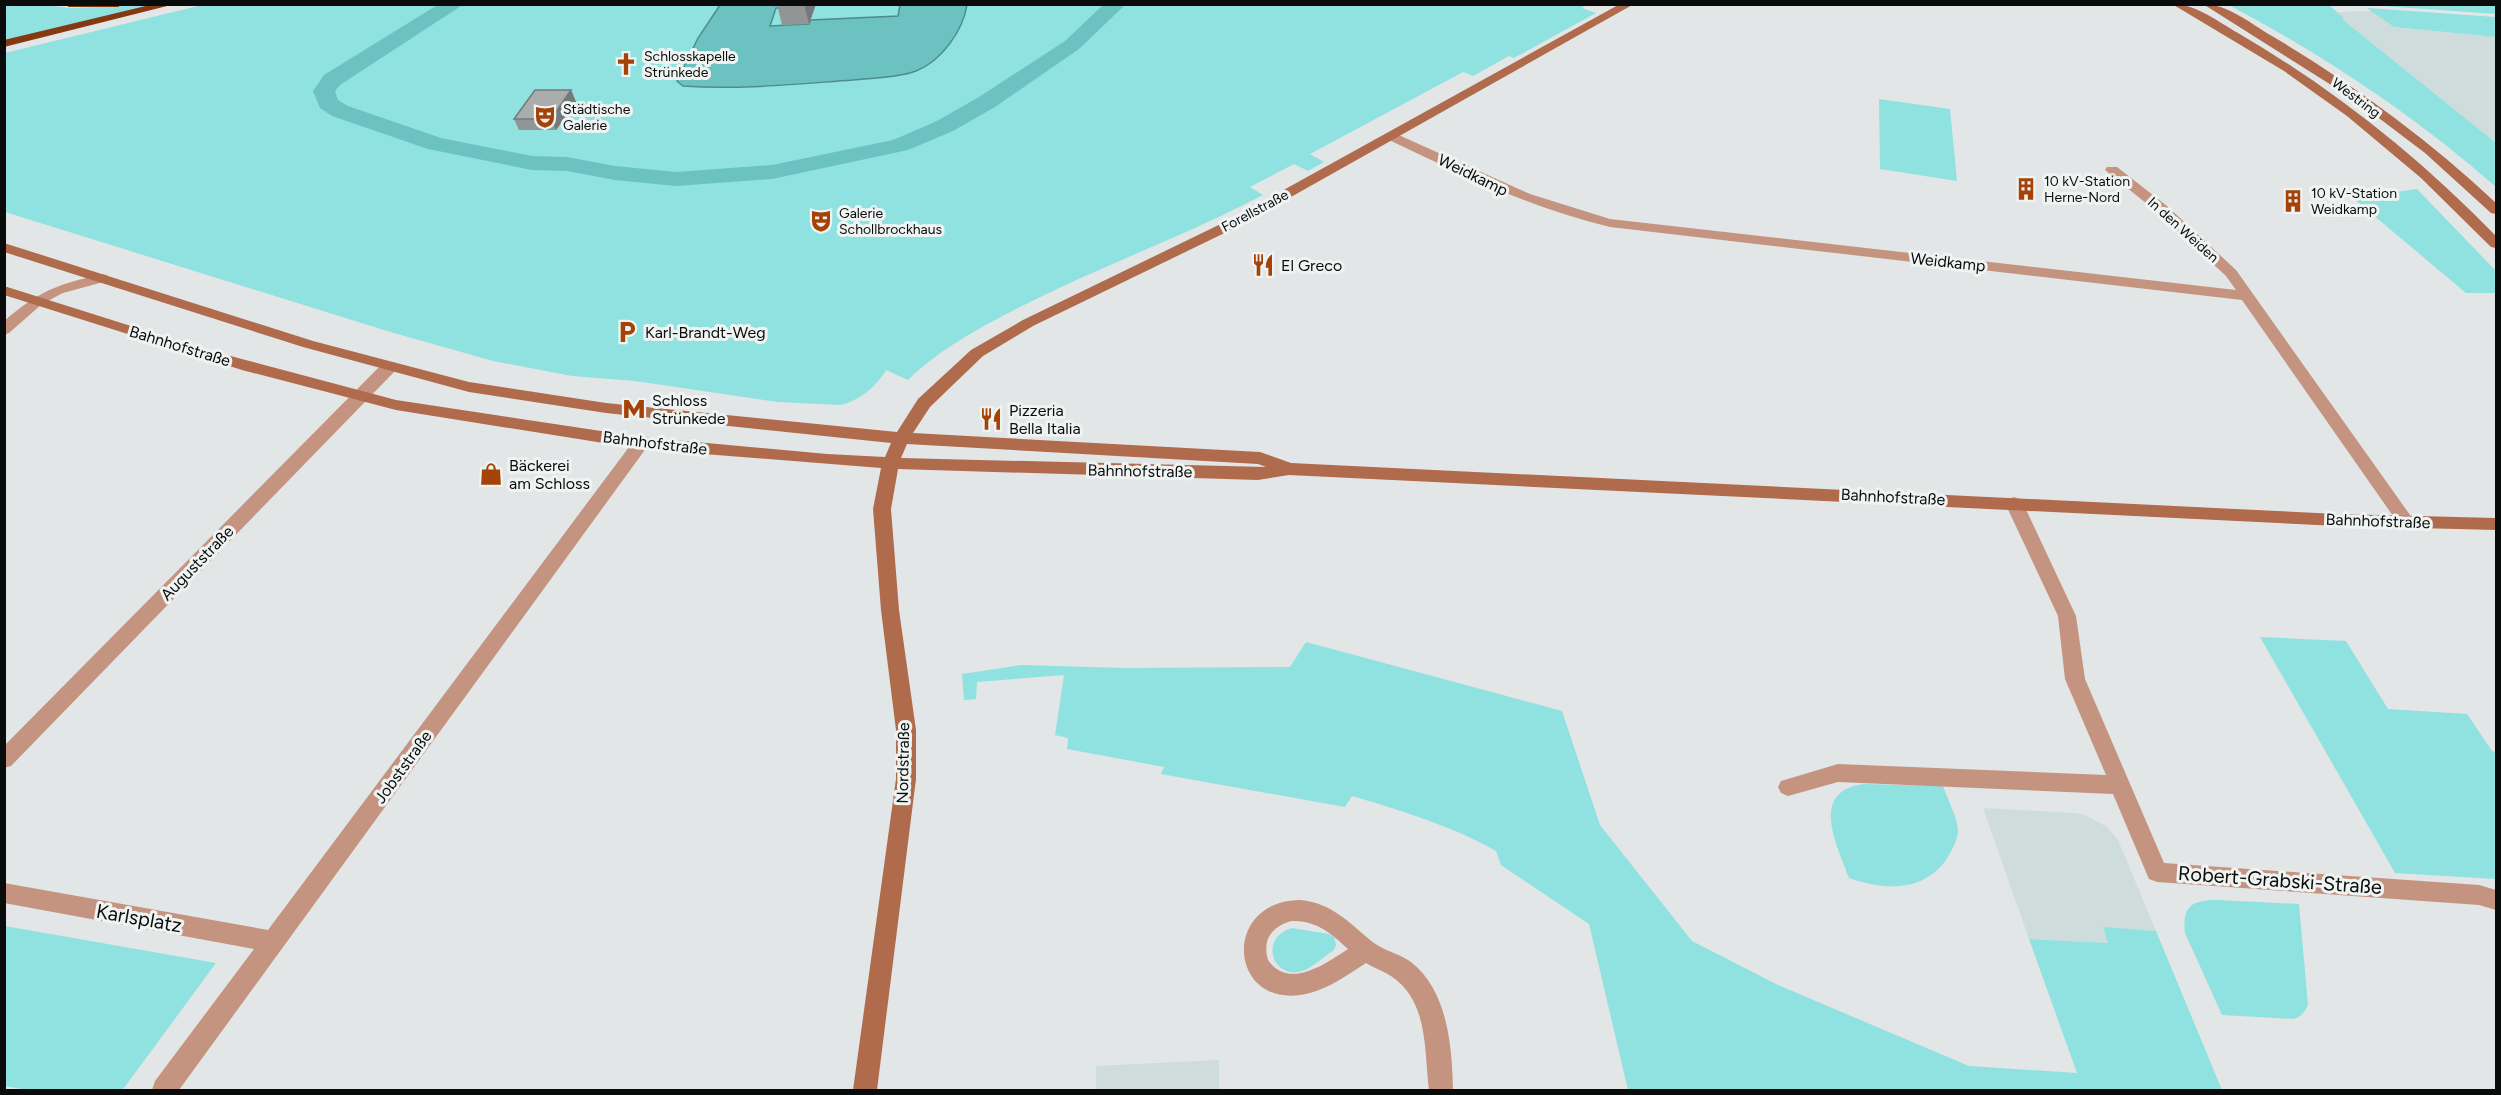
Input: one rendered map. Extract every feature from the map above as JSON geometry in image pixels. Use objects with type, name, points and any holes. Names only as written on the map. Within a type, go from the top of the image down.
[{"type":"highway","points":[[69,4],[118,4]]},
{"type":"highway","points":[[4,44],[170,4]]},
{"type":"street","name":"Forellstraße","points":[[901,438],[924,403],[977,353],[1028,323],[1236,222],[1629,4]]},
{"type":"street","name":"Westring","points":[[2177,4],[2270,57],[2350,111],[2421,170],[2496,244]]},
{"type":"street","name":"Westring","points":[[2208,4],[2292,52],[2349,89],[2412,135],[2496,210]]},
{"type":"street","name":"Weidkamp","points":[[1392,136],[1509,193],[1552,209],[1610,223],[2247,296]]},
{"type":"street","name":"In den Weiden","points":[[2112,170],[2162,209],[2222,265],[2247,296]]},
{"type":"street","name":"Bahnhofstraße","points":[[4,247],[308,344],[470,387],[606,408],[901,438],[1260,458],[1289,469]]},
{"type":"street","points":[[4,330],[37,301],[79,283],[102,278]]},
{"type":"street","name":"Bahnhofstraße","points":[[4,290],[240,364],[396,405],[641,443],[890,464],[1258,474],[1289,469],[2406,522],[2496,524]]},
{"type":"street","points":[[2247,296],[2406,522]]},
{"type":"street","name":"Auguststraße","points":[[4,760],[389,367]]},
{"type":"street","name":"Nordstraße","points":[[865,1090],[906,779],[906,730],[883,544],[882,502],[890,464],[901,438]]},
{"type":"street","name":"Jobststraße","points":[[164,1090],[641,443]]},
{"type":"street","name":"Robert-Grabski-Straße","points":[[2014,503],[2067,616],[2072,634],[2069,658],[2075,679],[2157,872],[2479,895],[2496,900]]},
{"type":"street","points":[[1788,787],[1838,773],[2120,785]]},
{"type":"street","name":"Karlsplatz","points":[[4,892],[274,942]]},
{"type":"street","points":[[1366,951],[1312,982],[1290,986],[1273,981],[1262,972],[1254,957],[1255,937],[1261,925],[1278,912],[1300,910],[1320,915],[1345,929],[1366,951],[1402,970],[1421,990],[1434,1020],[1441,1090]]},
{"type":"shaded area","points":[[1588,4],[1582,8],[1596,13],[1514,58],[1509,56],[1473,76],[1463,72],[1310,154],[1324,162],[1308,171],[1294,164],[1250,187],[1263,195],[1202,225],[1048,293],[974,331],[908,380],[886,370],[866,392],[840,405],[778,402],[635,381],[572,376],[493,361],[387,331],[5,212],[5,53],[202,5]]},
{"type":"shaded area","points":[[4,5],[71,8],[154,5],[5,41]]},
{"type":"shaded area","points":[[720,5],[785,5],[784,8],[776,8],[770,26],[809,24],[811,20],[898,16],[900,5],[967,5],[965,15],[950,44],[934,60],[909,73],[768,86],[683,86],[677,81],[698,38]]},
{"type":"shaded area","points":[[2229,5],[2329,5],[2344,18],[2342,19],[2496,143],[2496,187],[2433,135],[2368,88],[2300,45]]},
{"type":"shaded area","points":[[2369,5],[2496,5],[2496,14]]},
{"type":"shaded area","points":[[2367,8],[2496,17],[2496,37],[2394,27]]},
{"type":"shaded area","points":[[2373,11],[2394,27],[2496,37],[2496,143],[2341,18],[2337,12]]},
{"type":"shaded area","points":[[1879,99],[1950,109],[1957,181],[1880,169]]},
{"type":"shaded area","points":[[2417,189],[2496,271],[2496,293],[2466,293],[2353,198]]},
{"type":"shaded area","points":[[2260,637],[2346,641],[2388,709],[2467,714],[2492,751],[2496,752],[2496,879],[2395,873]]},
{"type":"shaded area","points":[[1306,642],[1562,711],[1600,825],[1692,941],[1778,985],[1969,1066],[2077,1073],[2029,939],[2108,943],[2103,927],[2156,931],[2222,1090],[1628,1090],[1589,924],[1501,865],[1496,851],[1443,826],[1352,796],[1345,807],[1161,774],[1164,767],[1067,749],[1068,738],[1055,735],[1064,675],[977,682],[976,699],[964,700],[962,674],[1021,665],[1126,668],[1290,667]]},
{"type":"shaded area","points":[[1863,784],[1943,786],[1958,830],[1952,850],[1936,871],[1926,878],[1901,886],[1875,885],[1849,878],[1834,836],[1831,822],[1832,809],[1836,798],[1846,789]]},
{"type":"shaded area","points":[[1983,808],[2074,813],[2085,815],[2107,827],[2118,840],[2156,931],[2103,928],[2109,943],[2029,939]]},
{"type":"shaded area","points":[[2201,901],[2299,904],[2308,1005],[2300,1016],[2293,1019],[2222,1015],[2185,933],[2184,924],[2190,906]]},
{"type":"shaded area","points":[[5,926],[216,963],[124,1088],[119,1090],[27,1090],[5,1086]]},
{"type":"shaded area","points":[[1292,928],[1329,934],[1334,937],[1336,945],[1334,950],[1302,971],[1292,972],[1283,969],[1273,957],[1273,948],[1275,940],[1281,933]]},
{"type":"shaded area","points":[[1219,1060],[1219,1090],[1096,1090],[1096,1066]]},
{"type":"building","points":[[535,90],[571,90],[551,119],[514,119]]},
{"type":"waterway","points":[[454,4],[332,80],[324,91],[328,103],[340,111],[436,144],[532,163],[567,164],[615,173],[676,179],[772,172],[900,145],[945,126],[987,102],[1072,45],[1116,4]]},
{"type":"place","name":"Schlosskapelle Strünkede","points":[[626,64]]},
{"type":"place","name":"Städtische Galerie","points":[[545,117]]},
{"type":"place","name":"10 kV-Station Herne-Nord","points":[[2026,189]]},
{"type":"place","name":"10 kV-Station Weidkamp","points":[[2293,201]]},
{"type":"place","name":"Galerie Schollbrockhaus","points":[[821,221]]},
{"type":"place","name":"El Greco","points":[[1263,265]]},
{"type":"place","name":"Karl-Brandt-Weg","points":[[627,332]]},
{"type":"place","name":"Schloss Strünkede","points":[[634,409]]},
{"type":"place","name":"Pizzeria Bella Italia","points":[[991,419]]},
{"type":"place","name":"Bäckerei am Schloss","points":[[491,474]]}]
